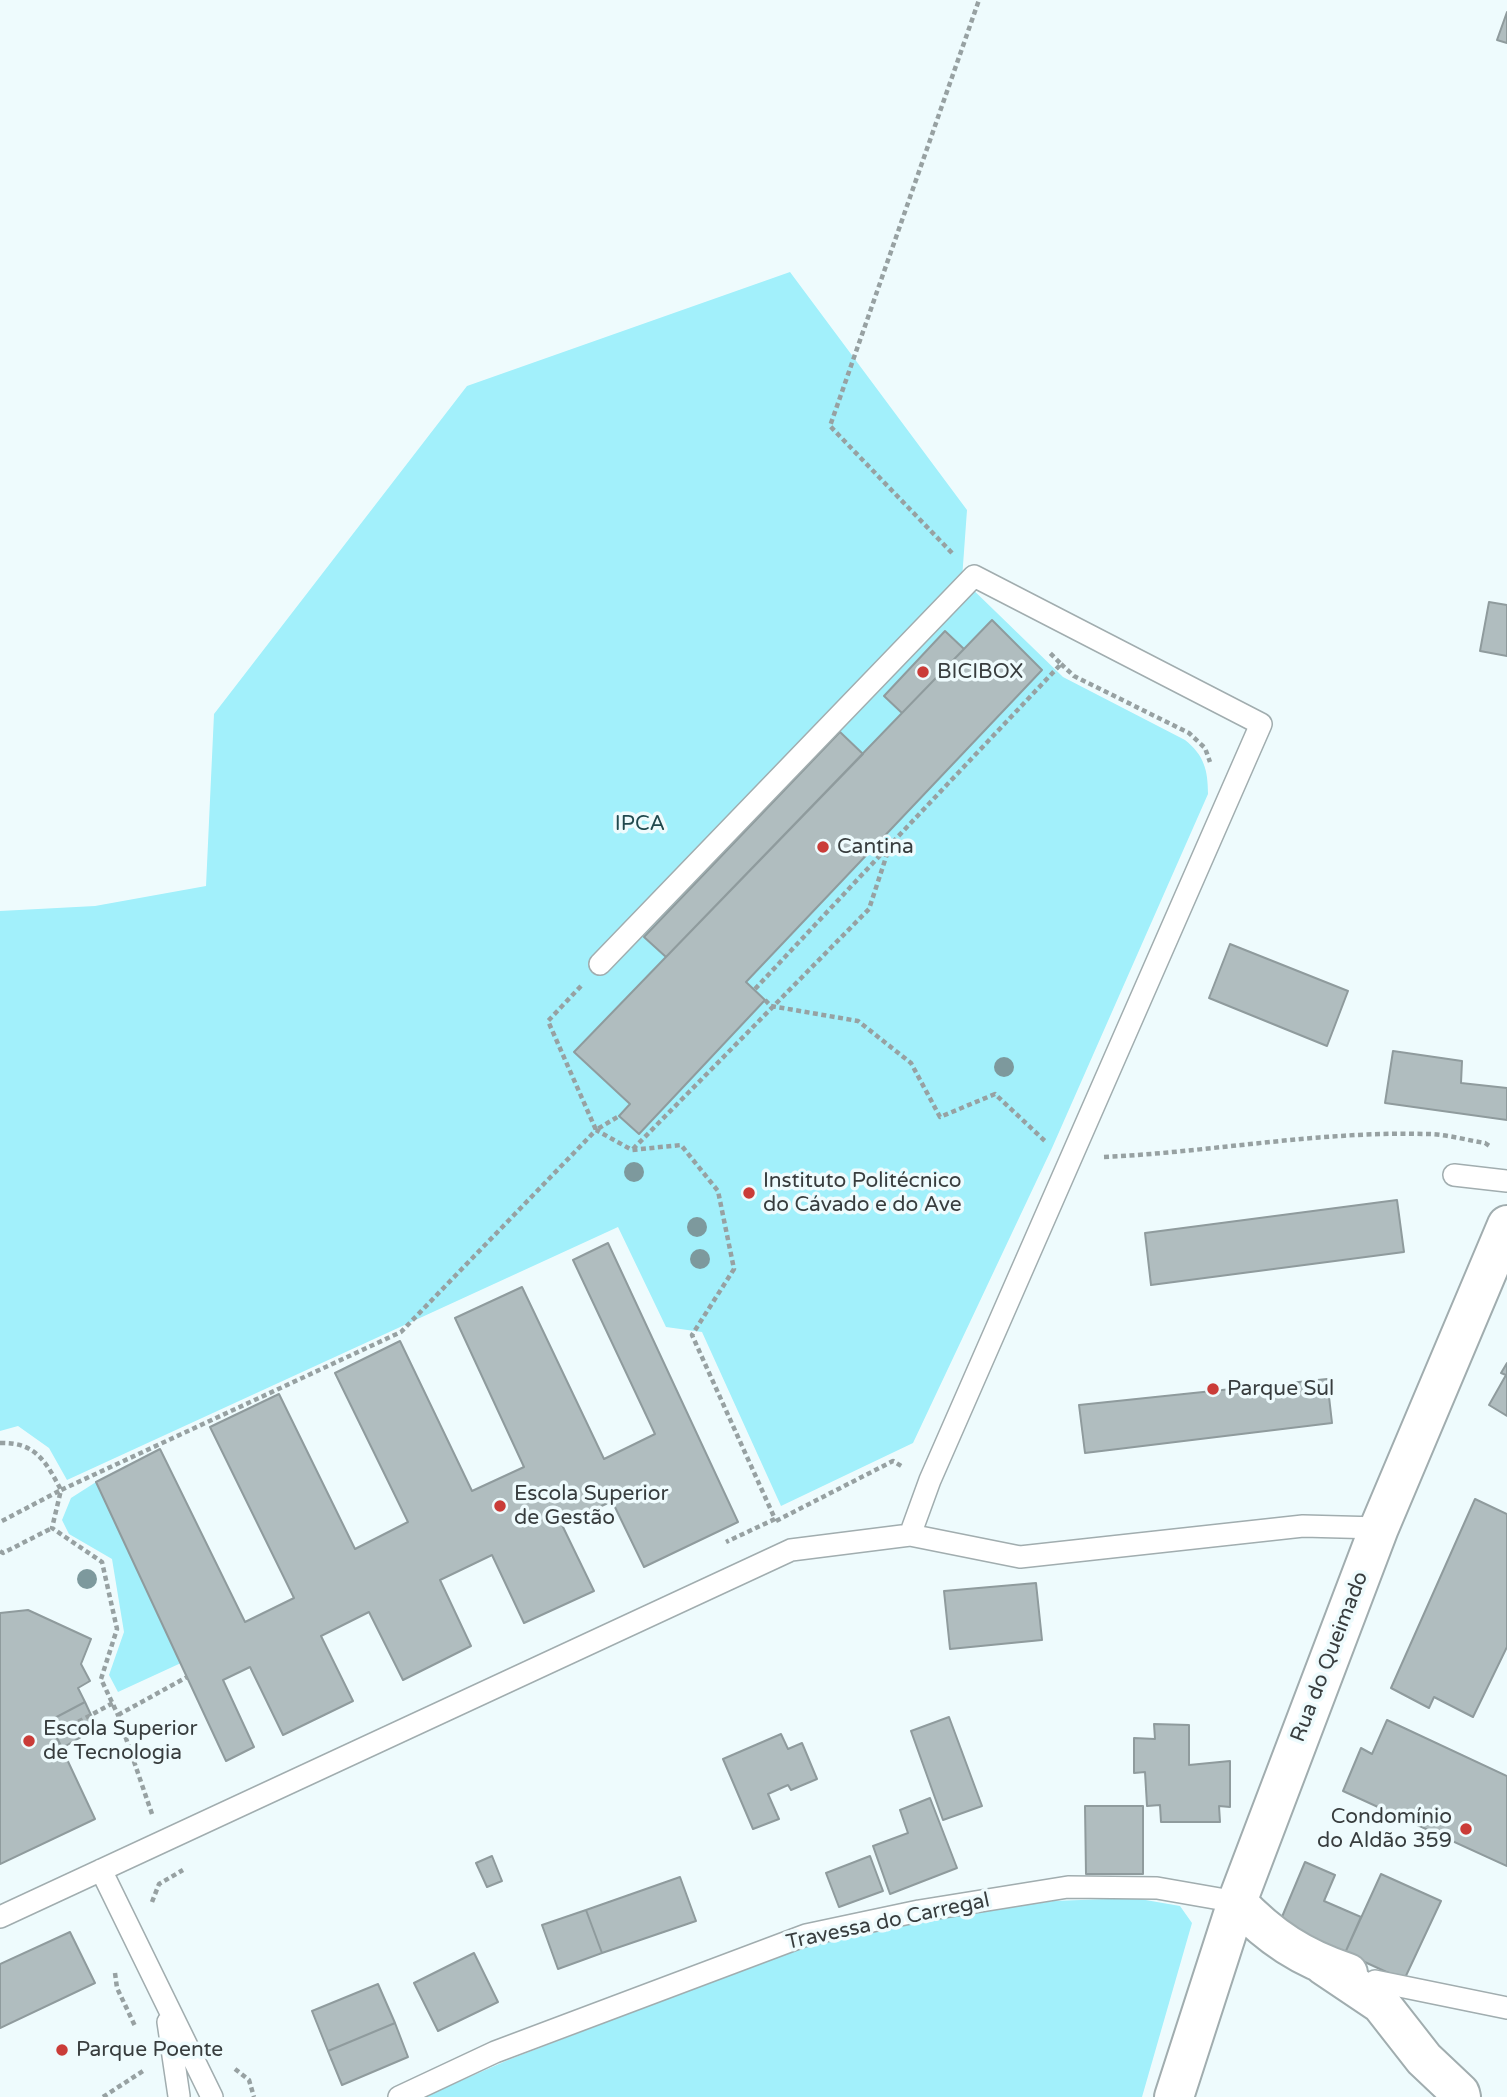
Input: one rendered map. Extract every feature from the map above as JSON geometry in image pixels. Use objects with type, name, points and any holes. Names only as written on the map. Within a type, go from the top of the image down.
[{"type":"street","name":"Rua do Queimado","points":[[1174,2097],[1237,1902],[1379,1528],[1507,1225]]},
{"type":"street","points":[[1237,1902],[1265,1932],[1323,1965],[1381,2004],[1424,2059],[1460,2092],[1461,2097]]},
{"type":"street","points":[[1323,1965],[1375,1981]]},
{"type":"lane","points":[[600,964],[974,576],[1261,724],[930,1480],[910,1535]]},
{"type":"lane","points":[[1454,1175],[1504,1181]]},
{"type":"lane","points":[[0,1917],[791,1550],[910,1535],[1017,1548],[1303,1526],[1379,1528]]},
{"type":"lane","points":[[101,1870],[211,2097]]},
{"type":"lane","name":"Travessa do Carregal","points":[[399,2097],[495,2052],[806,1935],[919,1911],[1068,1887],[1157,1888],[1237,1902]]},
{"type":"lane","points":[[1375,1981],[1507,2008]]},
{"type":"lane","points":[[166,2006],[178,2096],[201,2093],[211,2097]]},
{"type":"path","points":[[935,536],[830,426],[979,0]]},
{"type":"path","points":[[755,989],[1061,664],[1042,644]]},
{"type":"path","points":[[632,1150],[869,909],[890,845]]},
{"type":"path","points":[[600,964],[548,1021],[596,1130],[632,1150],[681,1145],[718,1191],[734,1269],[692,1335],[775,1519]]},
{"type":"path","points":[[765,1000],[771,1006],[858,1021],[911,1063],[940,1117],[995,1094],[1052,1148]]},
{"type":"path","points":[[0,1522],[61,1490],[401,1332],[596,1130],[619,1116]]},
{"type":"path","points":[[1101,1157],[1152,1154],[1286,1138],[1428,1134],[1485,1143],[1500,1152],[1504,1181]]},
{"type":"path","points":[[0,1443],[27,1446],[43,1457],[61,1490],[52,1528]]},
{"type":"path","points":[[725,1543],[893,1461],[905,1467]]},
{"type":"path","points":[[0,1551],[52,1528]]},
{"type":"path","points":[[52,1528],[102,1562],[117,1629],[101,1679],[118,1715],[153,1815],[165,1809]]},
{"type":"path","points":[[118,1715],[187,1677]]},
{"type":"path","points":[[56,1734],[113,1703]]},
{"type":"path","points":[[114,1967],[117,1988],[138,2031]]},
{"type":"path","points":[[103,2097],[153,2064]]},
{"type":"green space","name":"IPCA","points":[[790,272],[967,510],[962,579],[1063,677],[1185,740],[1201,757],[1207,778],[1208,794],[1052,1148],[913,1443],[781,1506],[702,1332],[666,1327],[618,1227],[67,1480],[49,1448],[18,1426],[0,1431],[0,911],[95,906],[206,886],[214,714],[467,386]]},
{"type":"green space","points":[[96,1482],[181,1663],[118,1692],[109,1675],[124,1632],[112,1559],[69,1534],[62,1520],[71,1498]]},
{"type":"green space","points":[[1134,1898],[1180,1906],[1192,1923],[1142,2097],[424,2097],[508,2060],[800,1948],[946,1917],[1054,1901]]},
{"type":"building","points":[[1507,12],[1507,43],[1497,40]]},
{"type":"building","points":[[1489,602],[1507,605],[1507,656],[1480,651]]},
{"type":"building","name":"Cantina","points":[[992,620],[1042,670],[746,982],[765,1000],[639,1134],[619,1116],[630,1104],[574,1052]]},
{"type":"building","name":"BICIBOX","points":[[945,631],[964,649],[902,713],[884,696]]},
{"type":"building","name":"Cantina","points":[[840,732],[863,754],[666,957],[644,937]]},
{"type":"building","points":[[1230,944],[1348,991],[1327,1046],[1209,998]]},
{"type":"building","points":[[1393,1051],[1462,1061],[1461,1083],[1507,1088],[1507,1120],[1385,1103]]},
{"type":"building","points":[[1397,1200],[1404,1252],[1151,1285],[1145,1233]]},
{"type":"building","name":"Escola Superior de Gestão","points":[[608,1243],[738,1522],[644,1567],[612,1501],[562,1525],[594,1591],[524,1623],[492,1555],[440,1580],[471,1646],[403,1680],[369,1612],[321,1636],[353,1701],[283,1735],[250,1667],[223,1680],[254,1747],[226,1761],[96,1482],[160,1449],[245,1622],[294,1598],[210,1427],[279,1394],[355,1549],[408,1522],[335,1373],[400,1341],[472,1491],[524,1467],[455,1318],[522,1287],[604,1459],[655,1434],[573,1260]]},
{"type":"building","points":[[1507,1363],[1507,1416],[1489,1405],[1506,1375],[1501,1373]]},
{"type":"building","points":[[1327,1379],[1332,1423],[1085,1453],[1079,1405]]},
{"type":"building","points":[[1475,1499],[1507,1514],[1507,1647],[1473,1717],[1434,1697],[1429,1708],[1391,1688]]},
{"type":"building","points":[[1036,1583],[1042,1640],[950,1649],[944,1591]]},
{"type":"building","name":"Escola Superior de Tecnologia","points":[[28,1610],[91,1639],[81,1664],[90,1681],[78,1688],[85,1702],[49,1721],[95,1819],[0,1864],[0,1613]]},
{"type":"building","points":[[85,1702],[97,1728],[62,1748],[49,1721]]},
{"type":"building","points":[[949,1717],[982,1806],[943,1820],[911,1731]]},
{"type":"building","name":"Condomínio do Aldão 359","points":[[1387,1720],[1507,1776],[1507,1866],[1343,1791],[1361,1748],[1372,1754]]},
{"type":"building","points":[[1154,1724],[1189,1725],[1189,1765],[1230,1761],[1230,1807],[1219,1806],[1220,1822],[1161,1822],[1160,1805],[1147,1806],[1145,1772],[1134,1773],[1134,1738],[1155,1739]]},
{"type":"building","points":[[781,1734],[788,1749],[802,1743],[817,1779],[791,1790],[788,1785],[768,1794],[779,1819],[753,1829],[723,1759]]},
{"type":"building","points":[[930,1798],[957,1868],[890,1894],[873,1846],[908,1833],[900,1810]]},
{"type":"building","points":[[1085,1806],[1143,1806],[1143,1874],[1086,1874]]},
{"type":"building","points":[[492,1856],[502,1881],[487,1887],[476,1863]]},
{"type":"building","points":[[870,1856],[883,1891],[839,1907],[826,1873]]},
{"type":"building","points":[[1305,1862],[1335,1875],[1324,1901],[1361,1917],[1345,1953],[1279,1924]]},
{"type":"building","points":[[1381,1874],[1441,1901],[1404,1980],[1345,1953]]},
{"type":"building","points":[[680,1877],[696,1921],[602,1953],[586,1910]]},
{"type":"building","points":[[586,1910],[602,1953],[558,1969],[542,1925]]},
{"type":"building","points":[[70,1932],[95,1983],[0,2028],[0,1964]]},
{"type":"building","points":[[474,1953],[498,2002],[438,2031],[414,1983]]},
{"type":"building","points":[[378,1984],[395,2023],[328,2051],[312,2011]]},
{"type":"building","points":[[395,2023],[408,2057],[342,2085],[328,2051]]},
{"type":"place","name":"BICIBOX","points":[[923,672]]},
{"type":"place","name":"Cantina","points":[[823,847]]},
{"type":"place","name":"Instituto Politécnico do Cávado e do Ave","points":[[749,1193]]},
{"type":"place","name":"Parque Sul","points":[[1213,1389]]},
{"type":"place","name":"Escola Superior de Gestão","points":[[500,1506]]},
{"type":"place","name":"Escola Superior de Tecnologia","points":[[29,1741]]},
{"type":"place","name":"Condomínio do Aldão 359","points":[[1466,1829]]},
{"type":"place","name":"Parque Poente","points":[[62,2050]]}]
